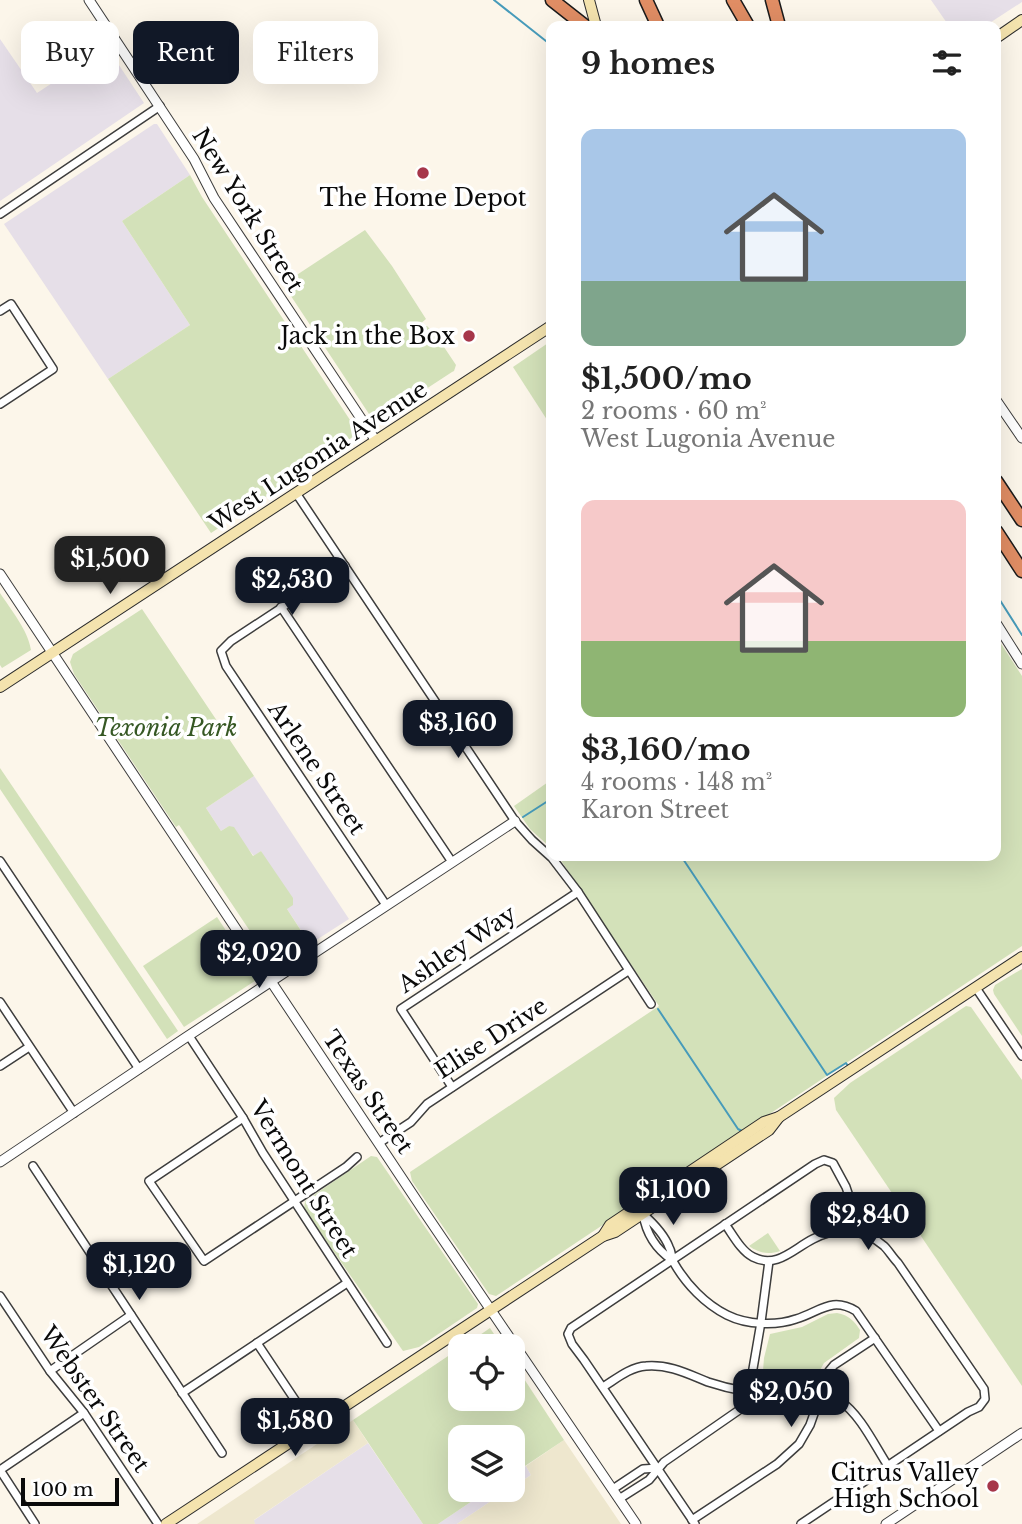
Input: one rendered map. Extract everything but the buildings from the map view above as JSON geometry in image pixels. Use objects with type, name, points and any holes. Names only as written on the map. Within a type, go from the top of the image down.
[{"type":"highway","points":[[646,0],[656,21]]},
{"type":"highway","points":[[733,0],[745,21]]},
{"type":"highway","points":[[772,0],[778,21]]},
{"type":"highway","points":[[557,3],[578,21]]},
{"type":"highway","points":[[1001,488],[1022,520]]},
{"type":"highway","points":[[1001,539],[1022,571]]},
{"type":"main road","points":[[589,0],[595,21]]},
{"type":"main road","points":[[1001,34],[1022,20]]},
{"type":"main road","name":"West Lugonia Avenue","points":[[0,687],[546,329]]},
{"type":"main road","points":[[603,1236],[610,1225],[764,1122],[779,1117],[1022,957]]},
{"type":"main road","points":[[166,1524],[769,1130],[779,1117]]},
{"type":"main road","points":[[643,1213],[647,1205],[698,1167]]},
{"type":"street","name":"New York Street","points":[[89,0],[194,159],[214,198],[376,440]]},
{"type":"street","points":[[0,214],[160,106]]},
{"type":"street","points":[[0,311],[11,304],[53,369],[0,404]]},
{"type":"street","points":[[1001,407],[1022,438]]},
{"type":"street","points":[[296,493],[515,821],[546,853]]},
{"type":"street","points":[[345,566],[281,607],[452,862]]},
{"type":"street","name":"Texas Street","points":[[0,574],[423,1210],[636,1524]]},
{"type":"street","name":"Arlene Street","points":[[281,607],[231,640],[222,651],[226,666],[386,905]]},
{"type":"street","points":[[1001,631],[1022,664]]},
{"type":"street","points":[[0,1162],[515,821]]},
{"type":"street","points":[[0,861],[139,1069]]},
{"type":"street","points":[[554,861],[578,892],[651,1004]]},
{"type":"street","name":"Ashley Way","points":[[453,1087],[401,1009],[578,892]]},
{"type":"street","name":"Elise Drive","points":[[379,1143],[407,1125],[427,1104],[628,971]]},
{"type":"street","points":[[976,988],[1022,1056]]},
{"type":"street","points":[[0,1002],[74,1112]]},
{"type":"street","name":"Vermont Street","points":[[189,1036],[387,1343]]},
{"type":"street","points":[[0,1066],[29,1047]]},
{"type":"street","points":[[243,1118],[149,1181],[204,1261],[357,1157]]},
{"type":"street","points":[[852,1231],[852,1205],[846,1187],[832,1163],[824,1160],[576,1323],[568,1334],[572,1345],[693,1522],[777,1464],[799,1444],[810,1425],[829,1371],[875,1338]]},
{"type":"street","points":[[33,1166],[222,1453]]},
{"type":"street","points":[[643,1213],[670,1248],[672,1260],[692,1289],[728,1316],[748,1321],[782,1323],[835,1304],[846,1305],[856,1311],[939,1431]]},
{"type":"street","points":[[725,1224],[743,1249],[753,1257],[769,1261],[788,1256],[819,1237],[838,1231],[852,1231],[869,1236],[884,1246],[898,1263],[984,1389],[985,1399],[979,1407],[802,1524]]},
{"type":"street","points":[[619,1499],[649,1479],[664,1462],[737,1413],[747,1400],[769,1261]]},
{"type":"street","points":[[182,1393],[347,1283]]},
{"type":"street","name":"Webster Street","points":[[0,1296],[50,1370],[84,1413],[158,1524]]},
{"type":"street","points":[[50,1370],[131,1315]]},
{"type":"street","points":[[257,1343],[313,1427]]},
{"type":"street","points":[[603,1387],[627,1371],[643,1366],[661,1366],[686,1372],[726,1388],[749,1392],[821,1393],[839,1401],[852,1411],[888,1466]]},
{"type":"street","points":[[35,1524],[0,1470],[84,1413]]},
{"type":"street","points":[[886,1524],[1022,1433]]},
{"type":"street","points":[[613,1489],[643,1469],[658,1468]]},
{"type":"shaded area","points":[[931,0],[1022,0],[993,21],[946,21]]},
{"type":"shaded area","points":[[0,39],[21,70],[21,84],[31,84],[37,93],[51,84],[119,84],[119,65],[144,103],[0,201]]},
{"type":"shaded area","points":[[157,124],[190,175],[122,221],[190,325],[108,379],[4,224]]},
{"type":"shaded area","points":[[254,776],[349,919],[310,944],[287,909],[261,851],[254,856],[229,826],[221,831],[206,808]]},
{"type":"shaded area","points":[[353,1420],[368,1443],[254,1520],[255,1524],[197,1524]]},
{"type":"shaded area","points":[[564,1440],[621,1524],[457,1524],[490,1502],[525,1502],[525,1479],[531,1475],[526,1466]]},
{"type":"shaded area","points":[[368,1443],[423,1524],[255,1524],[253,1521]]},
{"type":"shaded area","points":[[525,1467],[531,1475],[525,1479]]},
{"type":"shaded area","points":[[471,1502],[490,1502],[457,1524],[438,1524]]},
{"type":"green space","points":[[190,175],[356,429],[355,435],[325,458],[211,533],[108,379],[190,325],[122,221]]},
{"type":"green space","points":[[365,230],[426,319],[420,324],[432,329],[456,365],[454,371],[377,421],[373,420],[283,284]]},
{"type":"green space","points":[[546,344],[546,418],[513,367]]},
{"type":"green space","points":[[0,593],[23,628],[31,650],[2,668],[0,665]]},
{"type":"green space","name":"Texonia Park","points":[[142,609],[254,776],[206,808],[221,831],[229,826],[234,827],[253,856],[261,851],[293,898],[293,905],[287,909],[309,943],[274,967],[74,674],[70,662],[73,654]]},
{"type":"green space","points":[[1001,644],[1022,676],[1022,946],[496,1296],[489,1294],[412,1181],[410,1172],[659,1006],[561,861],[1001,861]]},
{"type":"green space","points":[[200,714],[210,730],[200,737],[189,721]]},
{"type":"green space","points":[[0,768],[178,1031],[167,1039],[0,789]]},
{"type":"green space","points":[[546,784],[546,843],[530,829],[514,806]]},
{"type":"green space","points":[[217,917],[258,979],[184,1027],[143,966]]},
{"type":"green space","points":[[1022,969],[1022,1036],[993,990],[995,985]]},
{"type":"green space","points":[[966,1006],[971,1007],[1022,1080],[1022,1386],[836,1110],[834,1098],[850,1083]]},
{"type":"green space","points":[[371,1156],[377,1157],[478,1304],[477,1308],[419,1347],[403,1351],[304,1209],[305,1201]]},
{"type":"green space","points":[[768,1233],[780,1251],[764,1253],[749,1246]]},
{"type":"green space","points":[[837,1313],[853,1321],[860,1330],[859,1338],[824,1363],[814,1381],[788,1385],[762,1384],[764,1358],[770,1334],[802,1327],[828,1314]]},
{"type":"green space","points":[[490,1328],[494,1334],[481,1334]]},
{"type":"green space","points":[[448,1356],[448,1411],[525,1411],[525,1380],[564,1440],[525,1466],[525,1425],[448,1425],[448,1502],[471,1502],[438,1524],[423,1524],[353,1420]]},
{"type":"waterway","points":[[494,0],[546,41]]},
{"type":"waterway","points":[[1001,602],[1022,635]]},
{"type":"waterway","points":[[523,817],[546,802]]},
{"type":"waterway","points":[[684,861],[827,1075],[846,1063],[848,1066]]},
{"type":"waterway","points":[[658,1009],[738,1129],[742,1131]]},
{"type":"place","name":"The Home Depot","points":[[423,173]]},
{"type":"place","name":"Jack in the Box","points":[[469,336]]},
{"type":"place","name":"Citrus Valley High School","points":[[993,1486]]}]
